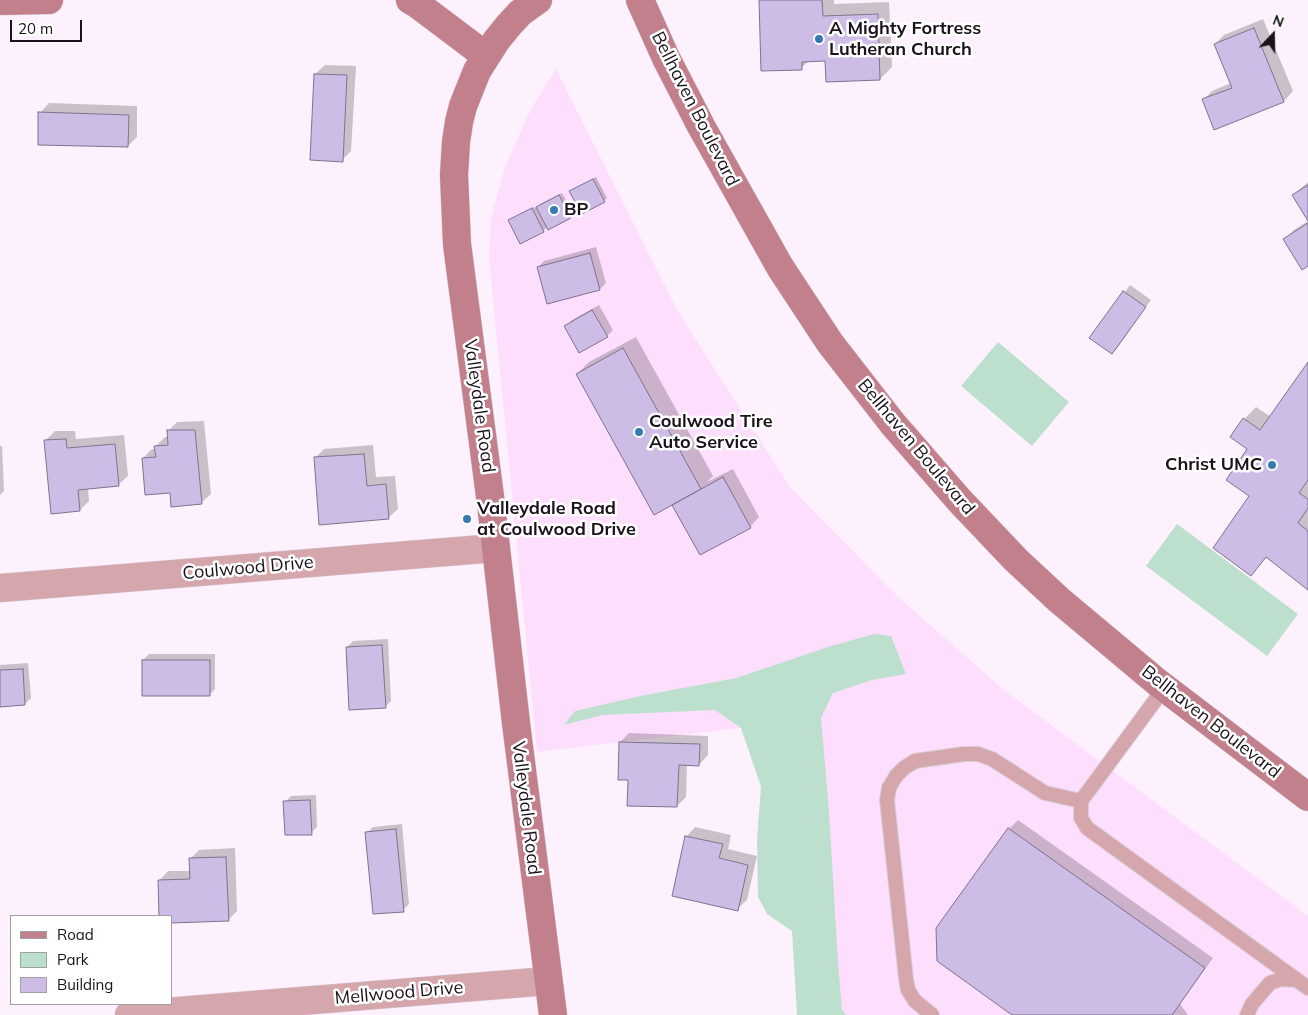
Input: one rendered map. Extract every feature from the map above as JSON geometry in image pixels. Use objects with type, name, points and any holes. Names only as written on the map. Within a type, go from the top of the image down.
[{"type":"street","points":[[0,1],[50,0]]},
{"type":"street","name":"Valleydale Road","points":[[538,0],[520,13],[508,26],[486,56],[478,71],[463,106],[456,142],[454,175],[457,244],[553,1015]]},
{"type":"street","name":"Bellhaven Boulevard","points":[[640,0],[666,58],[701,126],[780,266],[830,343],[893,424],[960,501],[1016,560],[1059,600],[1165,687],[1306,792]]},
{"type":"street","points":[[415,1],[486,56]]},
{"type":"street","name":"Coulwood Drive","points":[[0,588],[496,548]]},
{"type":"street","name":"Mellwood Drive","points":[[129,1015],[548,981]]},
{"type":"lane","points":[[1165,687],[1081,801],[1082,818],[1087,828],[1303,984]]},
{"type":"lane","points":[[932,1015],[915,1001],[908,990],[906,979],[887,800],[889,788],[896,776],[904,768],[915,762],[964,754],[978,754],[992,759],[1045,793],[1081,801]]},
{"type":"lane","points":[[1247,1015],[1252,1004],[1270,983],[1280,980],[1303,984]]},
{"type":"shaded area","points":[[556,69],[677,310],[790,487],[897,596],[1004,690],[1308,916],[1308,1015],[826,1015],[782,723],[537,752],[489,257],[491,219],[505,167],[531,109]]},
{"type":"green space","points":[[998,342],[1069,402],[1032,446],[961,386]]},
{"type":"green space","points":[[1177,524],[1298,614],[1267,656],[1146,566]]},
{"type":"green space","points":[[874,634],[891,636],[906,674],[872,680],[833,693],[821,718],[842,1010],[846,1015],[797,1015],[792,931],[767,914],[758,897],[757,839],[761,787],[741,728],[715,710],[602,715],[564,725],[575,711],[640,696],[736,678],[831,646]]},
{"type":"building","name":"A Mighty Fortress Lutheran Church","points":[[759,0],[822,0],[823,16],[878,14],[880,80],[826,82],[825,61],[802,62],[802,70],[761,71]]},
{"type":"building","points":[[1254,28],[1284,102],[1214,130],[1202,99],[1232,88],[1214,44]]},
{"type":"building","points":[[314,74],[347,75],[343,162],[310,160]]},
{"type":"building","points":[[38,112],[129,115],[128,147],[38,145]]},
{"type":"building","points":[[593,179],[605,202],[582,214],[569,191]]},
{"type":"building","points":[[1308,185],[1308,221],[1292,195]]},
{"type":"building","points":[[559,195],[571,218],[548,230],[536,207]]},
{"type":"building","points":[[532,208],[544,232],[520,244],[508,220]]},
{"type":"building","points":[[1308,223],[1308,266],[1302,270],[1283,239]]},
{"type":"building","points":[[590,253],[600,290],[547,304],[537,267]]},
{"type":"building","points":[[1123,291],[1146,307],[1112,354],[1089,338]]},
{"type":"building","points":[[592,310],[608,337],[579,353],[564,326]]},
{"type":"building","name":"Coulwood Tire Auto Service","points":[[623,348],[701,489],[654,515],[576,374]]},
{"type":"building","name":"Christ UMC","points":[[1308,362],[1308,480],[1299,493],[1308,499],[1308,508],[1298,523],[1308,531],[1308,590],[1266,557],[1251,576],[1213,548],[1249,496],[1226,480],[1247,449],[1230,437],[1243,418],[1260,430]]},
{"type":"building","points":[[167,430],[195,430],[202,504],[171,507],[170,493],[145,495],[142,458],[156,457],[154,446],[168,445]]},
{"type":"building","points":[[66,439],[67,448],[115,444],[119,486],[78,490],[80,511],[51,514],[44,440]]},
{"type":"building","points":[[364,454],[367,486],[386,484],[389,519],[319,525],[314,457]]},
{"type":"building","points":[[723,477],[751,528],[700,555],[672,505]]},
{"type":"building","points":[[382,645],[386,708],[349,710],[346,647]]},
{"type":"building","points":[[142,660],[210,660],[210,696],[142,696]]},
{"type":"building","points":[[23,669],[25,705],[0,707],[0,670]]},
{"type":"building","points":[[619,742],[700,744],[699,766],[679,765],[677,807],[627,806],[628,780],[618,780]]},
{"type":"building","points":[[310,800],[312,835],[285,835],[283,801]]},
{"type":"building","points":[[1008,828],[1205,968],[1172,1015],[1012,1015],[937,961],[936,928]]},
{"type":"building","points":[[396,829],[404,912],[373,914],[365,832]]},
{"type":"building","points":[[685,836],[723,844],[719,858],[748,865],[738,911],[672,896]]},
{"type":"building","points":[[226,857],[229,921],[172,923],[172,915],[159,915],[158,880],[190,879],[189,858]]},
{"type":"place","name":"A Mighty Fortress Lutheran Church","points":[[819,39]]},
{"type":"place","name":"BP","points":[[554,210]]},
{"type":"place","name":"Coulwood Tire Auto Service","points":[[639,432]]},
{"type":"place","name":"Christ UMC","points":[[1272,465]]},
{"type":"place","name":"Valleydale Road at Coulwood Drive","points":[[467,519]]}]
